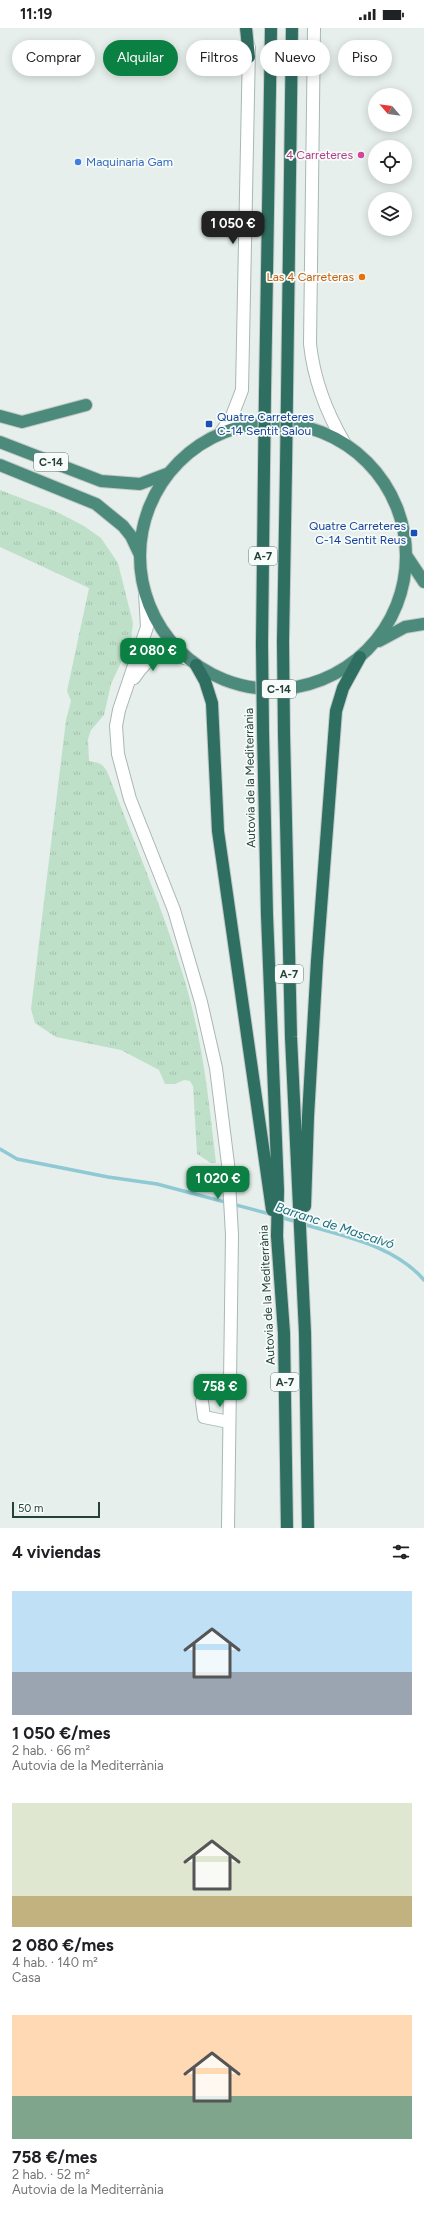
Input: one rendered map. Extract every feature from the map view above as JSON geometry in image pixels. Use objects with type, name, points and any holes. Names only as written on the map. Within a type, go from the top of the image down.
[{"type":"highway","points":[[246,28],[247,40]]},
{"type":"highway","name":"Autovia de la Mediterrània","points":[[271,28],[262,644],[272,1188],[284,1333],[287,1528]]},
{"type":"highway","name":"A-7","points":[[292,28],[283,642],[291,1037],[302,1216],[301,1251],[305,1341],[308,1528]]},
{"type":"highway","points":[[0,416],[22,422],[86,405]]},
{"type":"highway","name":"C-14","points":[[255,424],[293,424],[322,432],[345,444],[361,455],[376,471],[388,488],[397,508],[403,528],[406,554],[405,571],[397,604],[382,633],[360,657],[342,670],[322,680],[301,687],[279,690],[257,689],[235,684],[215,676],[192,662],[162,630],[145,594],[140,556],[142,533],[148,512],[157,491],[170,473],[195,448],[220,434],[255,424]]},
{"type":"highway","name":"C-14","points":[[0,442],[101,481],[140,484],[170,473]]},
{"type":"highway","name":"C-14","points":[[0,465],[96,504],[123,526],[131,536],[140,556]]},
{"type":"highway","name":"C-14","points":[[406,554],[424,582]]},
{"type":"highway","name":"C-14","points":[[371,646],[405,627],[424,624]]},
{"type":"highway","points":[[302,1216],[316,968],[336,712],[343,688],[360,657]]},
{"type":"highway","points":[[192,662],[205,681],[212,703],[218,831],[272,1188]]},
{"type":"street","points":[[250,40],[251,28]]},
{"type":"street","points":[[314,28],[310,344],[314,375],[322,402],[345,444]]},
{"type":"street","points":[[220,434],[232,416],[242,390],[249,76]]},
{"type":"street","points":[[145,594],[147,627],[123,694],[116,726],[118,754],[130,799],[174,910],[201,1002],[216,1068],[228,1164],[232,1235],[228,1528]]},
{"type":"street","points":[[123,694],[143,665],[150,659],[165,654],[192,662]]},
{"type":"street","points":[[202,1402],[204,1417],[229,1422]]},
{"type":"green space","points":[[0,490],[55,511],[84,526],[101,538],[118,563],[133,623],[131,641],[111,684],[104,715],[91,730],[88,739],[89,761],[102,765],[109,776],[157,900],[183,975],[190,998],[200,1045],[216,1163],[211,1163],[197,1154],[193,1086],[190,1081],[184,1080],[175,1084],[165,1084],[159,1070],[121,1050],[56,1037],[35,1023],[31,1009],[66,720],[71,701],[67,691],[89,588],[0,547]]},
{"type":"waterway","name":"Barranc de Mascalvó","points":[[0,1149],[17,1159],[108,1177],[157,1184],[270,1214]]},
{"type":"waterway","name":"Barranc de Mascalvó","points":[[280,1217],[297,1222]]},
{"type":"waterway","name":"Barranc de Mascalvó","points":[[303,1224],[352,1238],[384,1250],[412,1268],[424,1280]]},
{"type":"place","name":"4 Carreteres","points":[[361,155]]},
{"type":"place","name":"Maquinaria Gam","points":[[78,162]]},
{"type":"place","name":"Las 4 Carreteras","points":[[362,277]]},
{"type":"place","name":"Quatre Carreteres C-14 Sentit Salou","points":[[209,424]]},
{"type":"place","name":"Quatre Carreteres C-14 Sentit Reus","points":[[414,533]]}]
